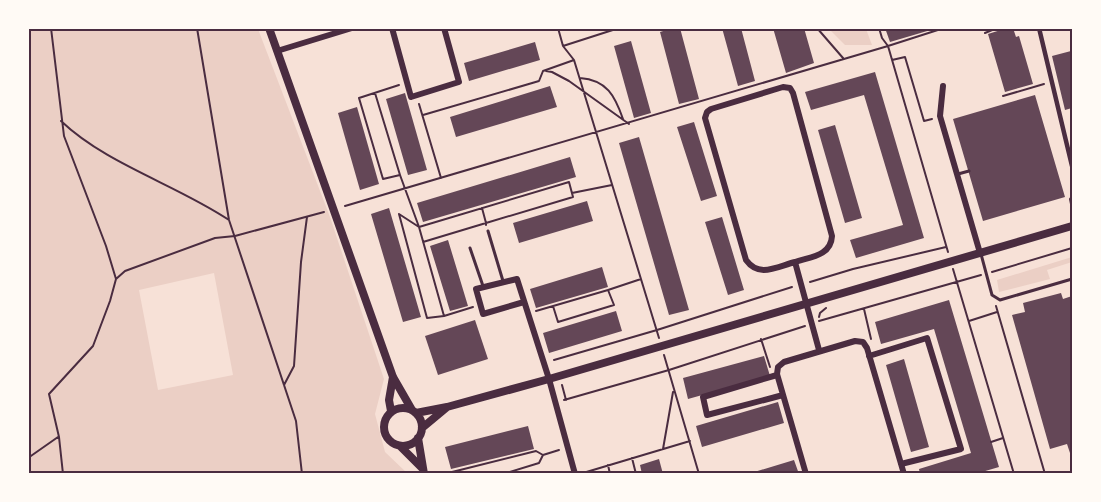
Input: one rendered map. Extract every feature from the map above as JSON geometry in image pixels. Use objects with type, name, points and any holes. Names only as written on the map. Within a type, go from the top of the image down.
[{"type":"street","points":[[269,28],[393,377],[422,428]]},
{"type":"street","points":[[277,51],[352,28]]},
{"type":"street","points":[[392,28],[411,97],[459,82],[444,28]]},
{"type":"street","points":[[1039,28],[1072,166]]},
{"type":"street","points":[[944,86],[940,116],[980,253]]},
{"type":"street","points":[[783,87],[790,88],[793,93],[832,236],[832,244],[824,253],[795,262],[762,271],[752,268],[746,260],[705,118],[711,109],[783,87]]},
{"type":"street","points":[[423,471],[400,446],[391,442],[385,432],[384,421],[391,411],[401,408],[414,412],[447,407],[1072,226]]},
{"type":"street","points":[[795,262],[819,350]]},
{"type":"street","points":[[524,302],[483,314],[476,290],[517,279],[549,379],[575,474]]},
{"type":"street","points":[[869,356],[927,338],[961,449],[902,464]]},
{"type":"street","points":[[806,474],[777,375],[778,367],[784,362],[819,350],[855,341],[863,342],[869,356],[904,474]]},
{"type":"street","points":[[777,375],[703,397],[704,407],[707,415],[783,395]]},
{"type":"street","points":[[391,411],[389,400],[393,377]]},
{"type":"street","points":[[423,471],[418,438],[422,428],[447,407]]},
{"type":"street","points":[[400,446],[410,444],[418,438]]},
{"type":"lane","points":[[958,174],[969,171]]},
{"type":"lane","points":[[488,231],[503,282]]},
{"type":"lane","points":[[470,248],[483,288]]},
{"type":"lane","points":[[980,253],[992,296],[1000,300],[1072,279]]},
{"type":"path","points":[[51,28],[64,136],[106,246],[116,279],[93,346],[50,394],[59,437],[63,474]]},
{"type":"path","points":[[198,28],[229,220],[296,421],[302,474]]},
{"type":"path","points":[[558,28],[563,46],[574,60],[580,78],[659,339]]},
{"type":"path","points":[[563,46],[619,28]]},
{"type":"path","points":[[817,28],[843,58]]},
{"type":"path","points":[[879,28],[882,38],[888,45],[949,257]]},
{"type":"path","points":[[345,207],[944,28]]},
{"type":"path","points":[[985,33],[997,28]]},
{"type":"path","points":[[892,60],[905,57],[924,121],[940,116]]},
{"type":"path","points":[[423,115],[539,81],[543,71],[574,60]]},
{"type":"path","points":[[543,71],[552,72],[583,90],[629,124]]},
{"type":"path","points":[[580,78],[590,79],[611,92],[623,119]]},
{"type":"path","points":[[1003,96],[1052,81]]},
{"type":"path","points":[[400,175],[383,179],[359,98],[407,83]]},
{"type":"path","points":[[375,93],[400,175],[419,227],[444,316]]},
{"type":"path","points":[[417,95],[441,178]]},
{"type":"path","points":[[61,121],[72,132],[118,160],[211,208],[229,220]]},
{"type":"path","points":[[423,242],[573,197],[568,182],[419,227],[399,214],[427,318],[444,316],[480,305]]},
{"type":"path","points":[[572,193],[612,185]]},
{"type":"path","points":[[1072,196],[1070,199],[1072,209]]},
{"type":"path","points":[[482,208],[488,231]]},
{"type":"path","points":[[116,279],[125,271],[215,238],[235,236],[324,212]]},
{"type":"path","points":[[284,385],[294,366],[301,262],[307,217]]},
{"type":"path","points":[[807,283],[853,269],[946,248]]},
{"type":"path","points":[[1000,270],[1072,248]]},
{"type":"path","points":[[528,314],[641,279]]},
{"type":"path","points":[[969,279],[957,282],[1013,472],[1009,474]]},
{"type":"path","points":[[554,360],[794,286],[794,296]]},
{"type":"path","points":[[553,306],[558,322],[614,305],[608,290]]},
{"type":"path","points":[[992,296],[1045,474]]},
{"type":"path","points":[[968,321],[997,312]]},
{"type":"path","points":[[667,363],[699,474]]},
{"type":"path","points":[[555,403],[669,370]]},
{"type":"path","points":[[663,449],[674,389]]},
{"type":"path","points":[[28,458],[59,437]]},
{"type":"path","points":[[991,442],[1003,438]]},
{"type":"path","points":[[580,474],[690,441]]},
{"type":"path","points":[[503,474],[538,463],[543,455],[568,448]]},
{"type":"path","points":[[452,474],[452,472],[536,451],[543,455]]},
{"type":"path","points":[[632,458],[636,474]]},
{"type":"path","points":[[608,465],[610,474]]},
{"type":"shaded area","points":[[28,29],[258,29],[330,217],[384,379],[375,414],[385,452],[407,473],[29,473]],"holes":[[[214,273],[233,375],[158,390],[139,290]]]},
{"type":"shaded area","points":[[829,29],[866,29],[872,45],[845,45]]},
{"type":"shaded area","points":[[1072,257],[1072,262],[1047,270],[1050,279],[999,292],[997,280]]},
{"type":"building","points":[[680,28],[699,99],[679,104],[660,32]]},
{"type":"building","points":[[722,28],[741,28],[755,81],[738,86]]},
{"type":"building","points":[[773,28],[804,28],[814,63],[786,73]]},
{"type":"building","points":[[885,28],[934,28],[934,29],[890,42]]},
{"type":"building","points":[[1013,28],[1016,37],[1019,36],[1033,84],[1005,92],[988,34]]},
{"type":"building","points":[[631,41],[651,113],[634,118],[614,46]]},
{"type":"building","points":[[535,42],[540,60],[469,81],[464,63]]},
{"type":"building","points":[[1071,51],[1072,108],[1065,110],[1052,56]]},
{"type":"building","points":[[875,72],[924,238],[856,258],[850,240],[903,225],[864,95],[811,110],[805,92]]},
{"type":"building","points":[[550,86],[557,107],[456,137],[450,117]]},
{"type":"building","points":[[405,93],[427,170],[408,175],[386,99]]},
{"type":"building","points":[[1035,95],[1065,197],[983,221],[953,119]]},
{"type":"building","points":[[357,107],[379,184],[360,190],[338,113]]},
{"type":"building","points":[[694,122],[717,196],[701,201],[677,127]]},
{"type":"building","points":[[835,125],[862,218],[845,223],[818,130]]},
{"type":"building","points":[[639,137],[689,310],[669,315],[619,143]]},
{"type":"building","points":[[570,157],[576,177],[423,222],[417,203]]},
{"type":"building","points":[[587,201],[593,221],[519,243],[513,223]]},
{"type":"building","points":[[389,208],[421,317],[403,322],[371,214]]},
{"type":"building","points":[[722,217],[744,290],[728,295],[705,222]]},
{"type":"building","points":[[448,240],[468,306],[450,311],[430,246]]},
{"type":"building","points":[[602,267],[608,287],[536,308],[530,289]]},
{"type":"building","points":[[1061,293],[1063,299],[1072,296],[1072,453],[1067,444],[1050,449],[1012,315],[1025,312],[1023,303]]},
{"type":"building","points":[[949,300],[999,467],[975,474],[920,474],[919,469],[971,453],[934,329],[881,344],[875,322]]},
{"type":"building","points":[[616,311],[622,331],[549,353],[543,333]]},
{"type":"building","points":[[475,320],[488,359],[438,375],[425,336]]},
{"type":"building","points":[[764,356],[770,376],[688,399],[683,378]]},
{"type":"building","points":[[904,359],[929,447],[911,452],[886,365]]},
{"type":"building","points":[[778,402],[784,423],[702,447],[696,426]]},
{"type":"building","points":[[528,426],[534,449],[451,469],[445,447]]},
{"type":"building","points":[[659,459],[663,474],[642,474],[640,465]]},
{"type":"building","points":[[794,460],[799,474],[751,474],[751,473]]}]
